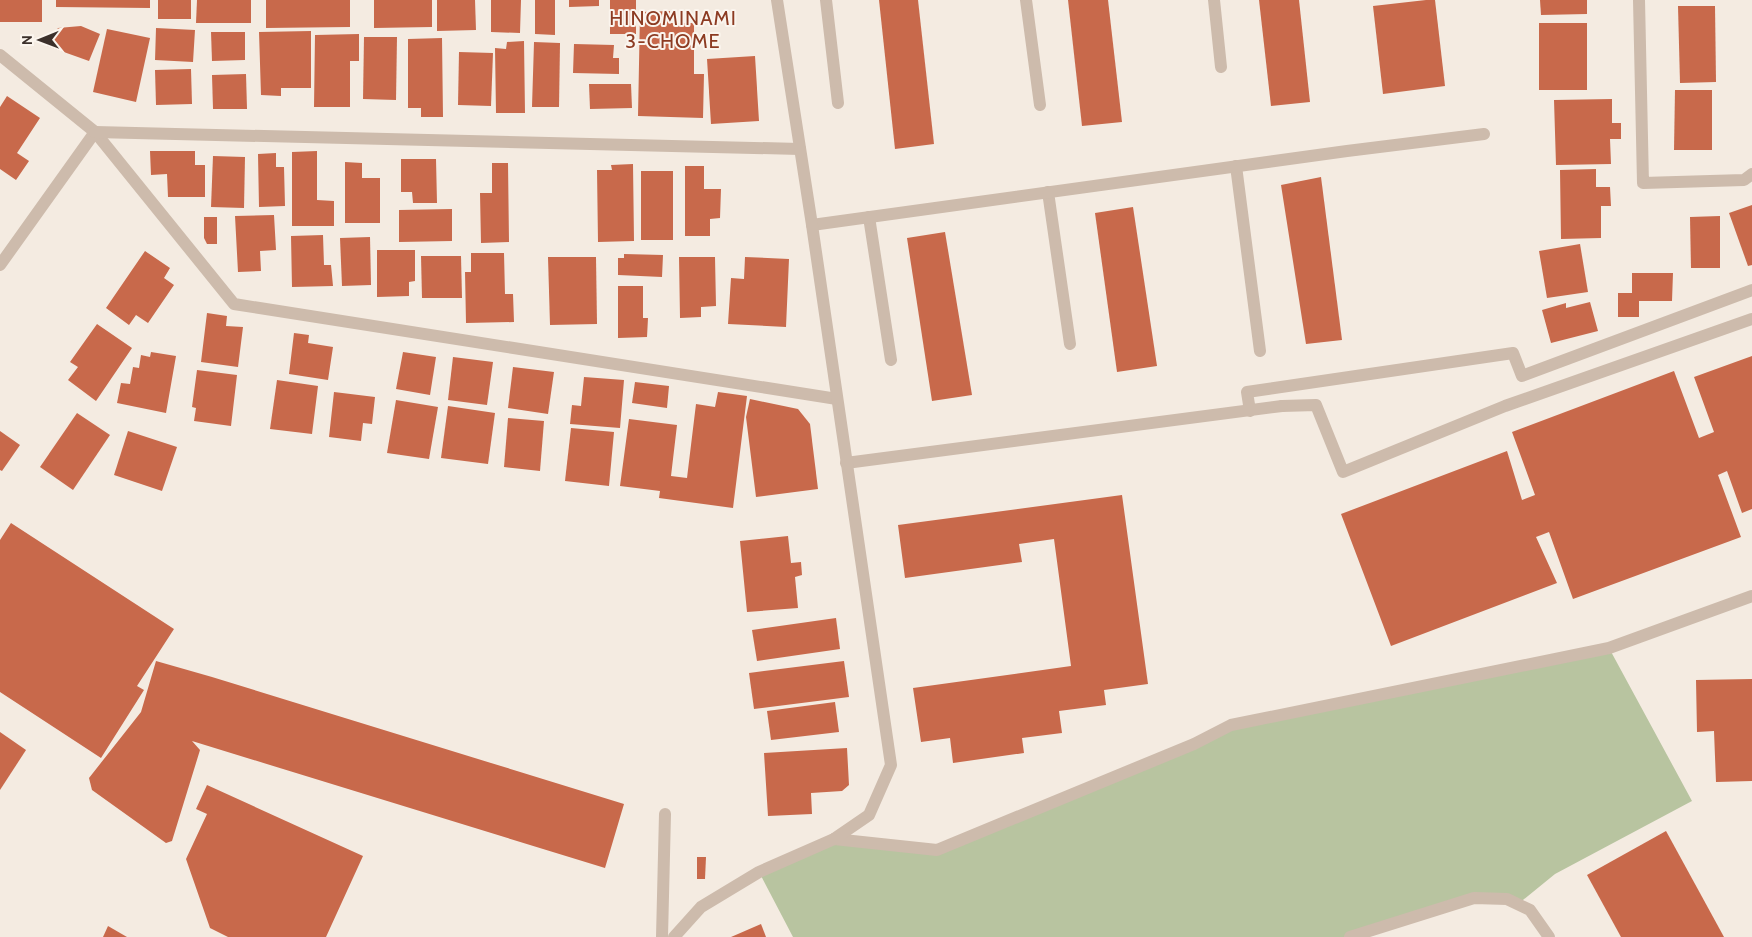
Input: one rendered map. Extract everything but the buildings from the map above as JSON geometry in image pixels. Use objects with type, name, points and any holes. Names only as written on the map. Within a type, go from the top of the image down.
[{"type":"street","points":[[674,937],[701,906],[759,872],[834,839],[869,815],[891,765],[777,0]]},
{"type":"street","points":[[826,0],[838,103]]},
{"type":"street","points":[[1026,0],[1040,105]]},
{"type":"street","points":[[1214,0],[1221,68]]},
{"type":"street","points":[[1638,0],[1643,183],[1744,180],[1752,174]]},
{"type":"street","points":[[0,55],[95,132],[234,304],[837,399]]},
{"type":"street","points":[[95,132],[800,149]]},
{"type":"street","points":[[0,265],[95,132]]},
{"type":"street","points":[[812,225],[1236,166],[1484,134]]},
{"type":"street","points":[[1236,166],[1260,351]]},
{"type":"street","points":[[1048,192],[1070,344]]},
{"type":"street","points":[[869,217],[891,360]]},
{"type":"street","points":[[1250,411],[1247,392],[1514,353],[1522,376],[1752,290]]},
{"type":"street","points":[[846,463],[1282,406],[1316,405],[1343,472],[1505,406],[1752,318]]},
{"type":"street","points":[[834,839],[937,850],[1194,744],[1231,725],[1609,648],[1752,596]]},
{"type":"street","points":[[662,937],[666,814]]},
{"type":"street","points":[[1350,937],[1474,898],[1508,899],[1530,910],[1549,937]]},
{"type":"green space","points":[[1609,648],[1692,801],[1555,874],[1518,904],[1474,898],[1350,937],[793,937],[759,872],[834,839],[937,850],[1231,725]]},
{"type":"district","name":"HINOMINAMI 3-CHOME","points":[[673,30]]}]
